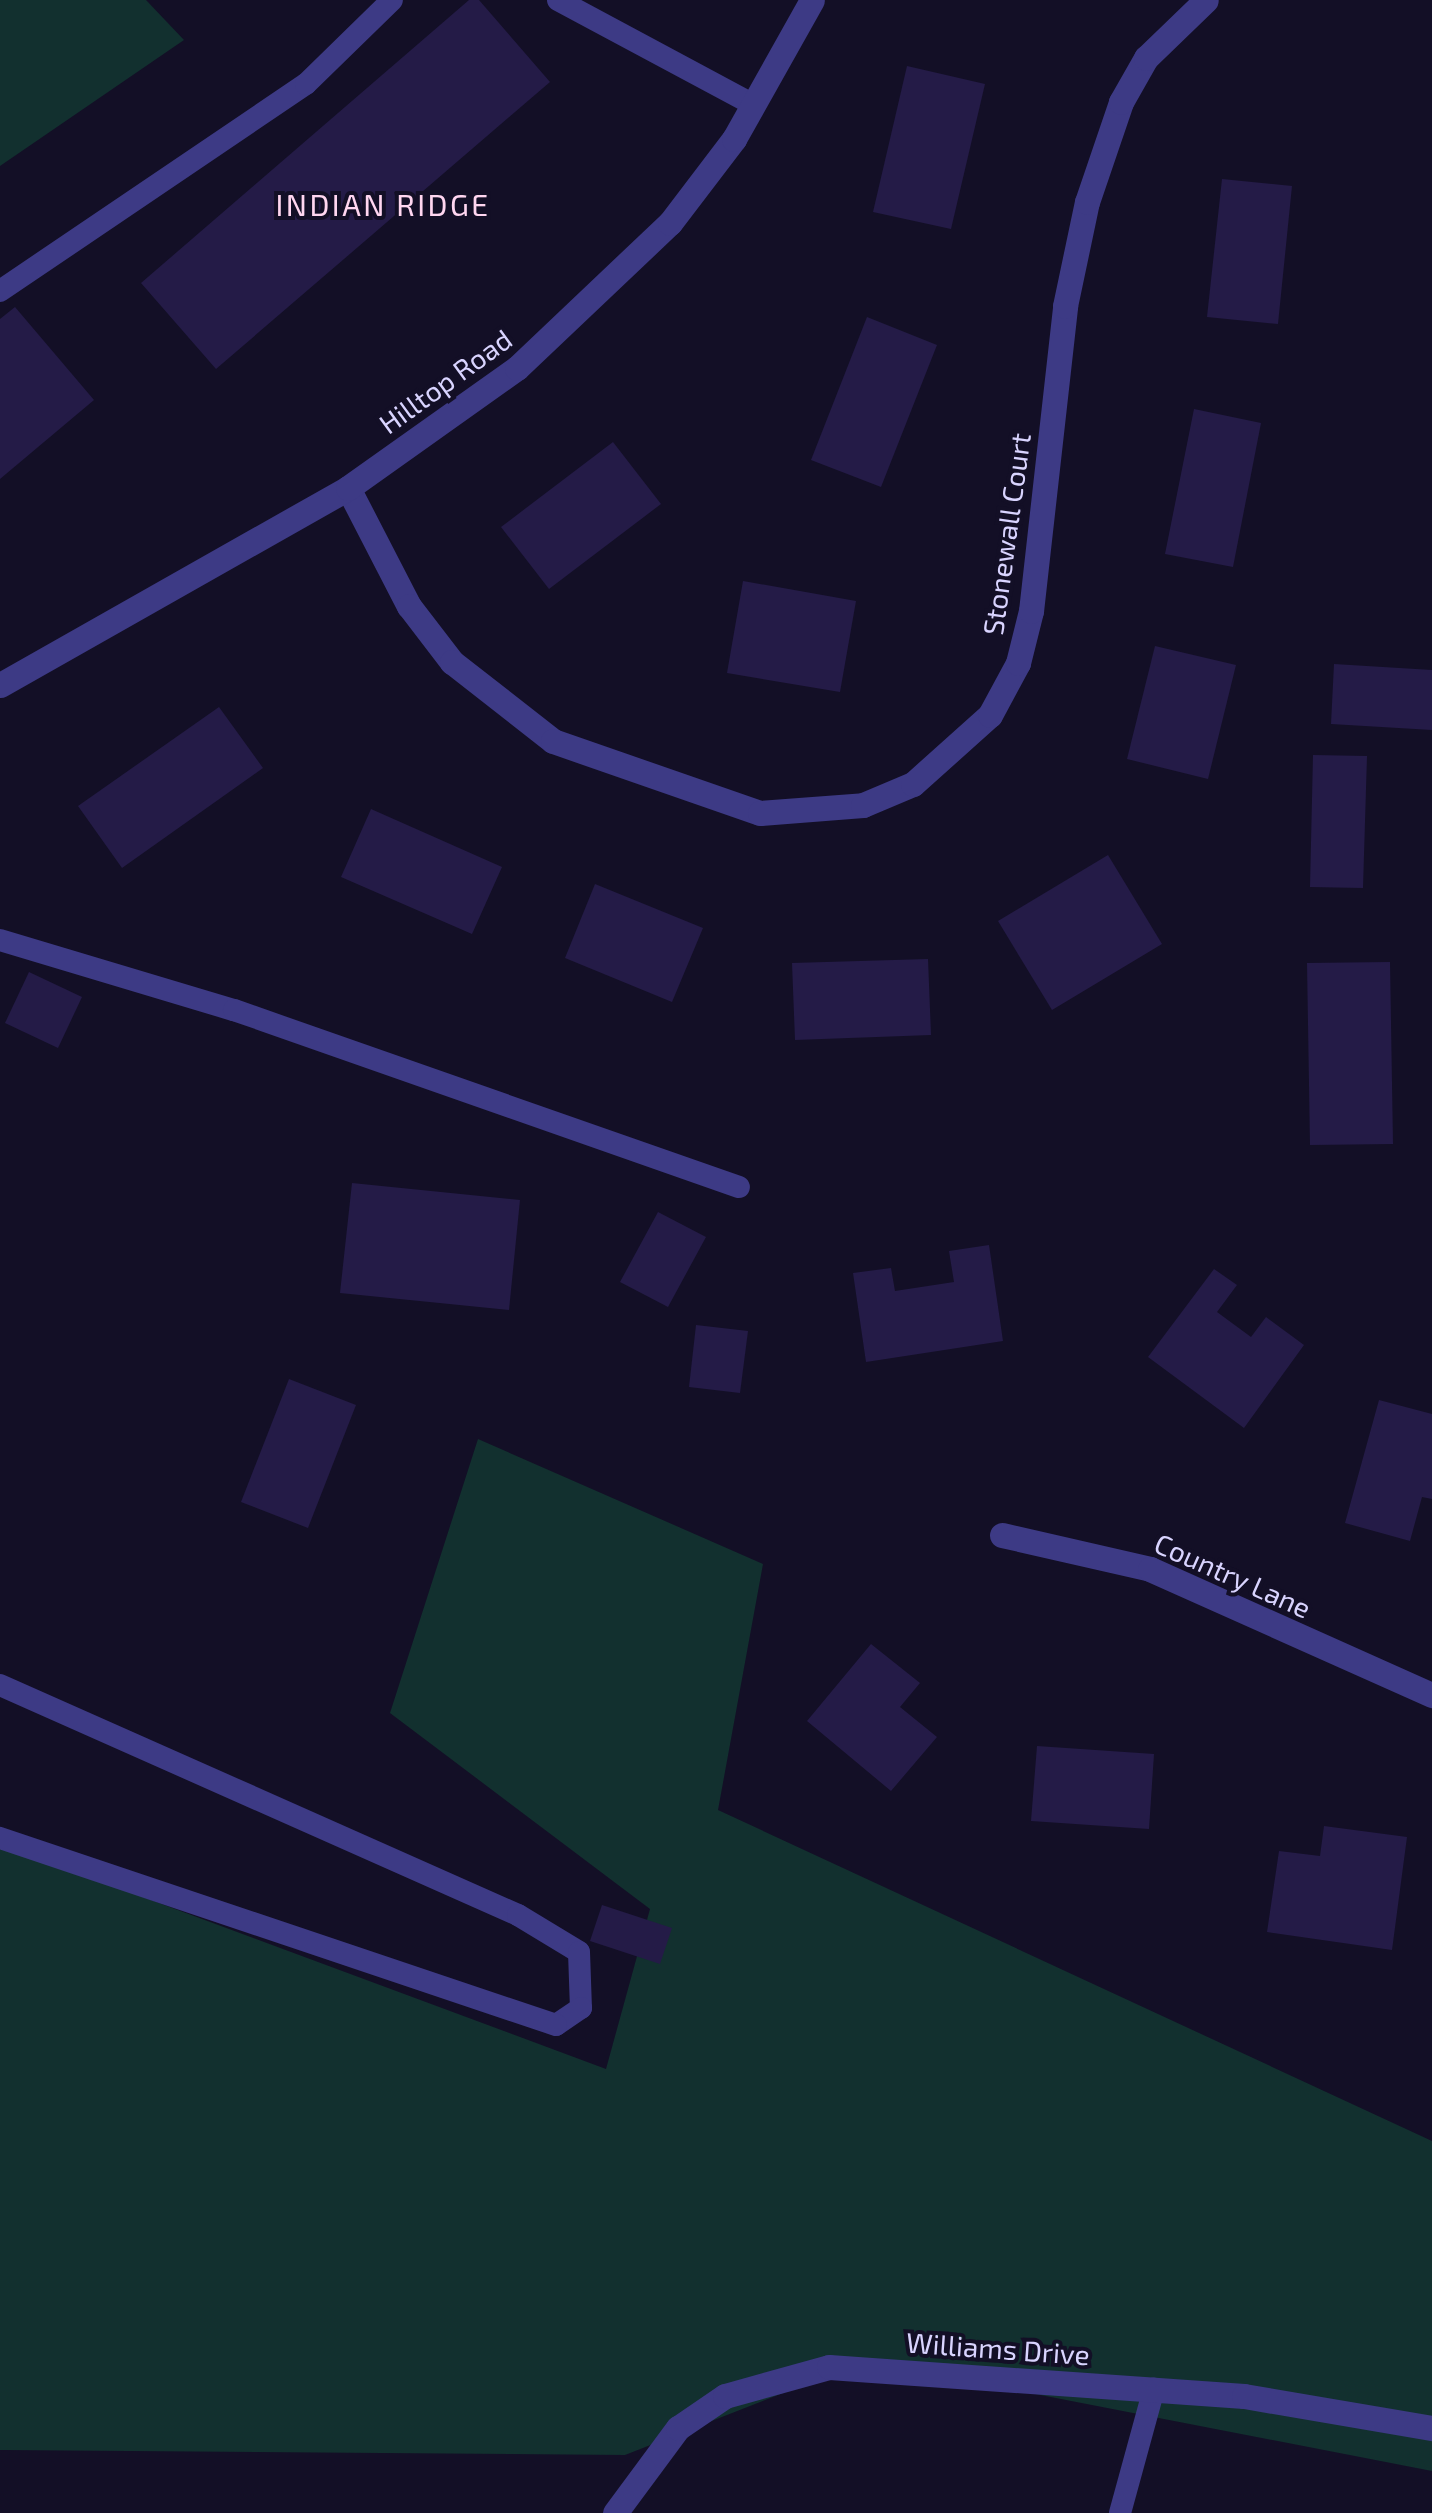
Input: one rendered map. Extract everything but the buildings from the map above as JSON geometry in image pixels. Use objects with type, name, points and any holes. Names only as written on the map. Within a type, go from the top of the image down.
[{"type":"street","name":"Hilltop Road","points":[[0,684],[348,488],[517,368],[597,300],[670,224],[754,105],[812,0]]},
{"type":"street","name":"Stonewall Court","points":[[348,488],[408,606],[452,662],[552,741],[760,813],[863,806],[913,784],[990,714],[1018,663],[1032,611],[1065,306],[1087,202],[1121,102],[1146,58],[1206,0]]},
{"type":"street","name":"Country Lane","points":[[1002,1534],[1150,1569],[1432,1695]]},
{"type":"street","name":"Williams Drive","points":[[615,2513],[678,2428],[769,2378],[829,2368],[1244,2396],[1432,2428]]},
{"type":"lane","points":[[0,290],[306,84],[392,0]]},
{"type":"lane","points":[[558,0],[754,105]]},
{"type":"lane","points":[[0,940],[234,1010],[739,1188]]},
{"type":"lane","points":[[0,1685],[518,1915],[580,1952],[581,2008],[556,2025],[0,1838]]},
{"type":"lane","points":[[1120,2513],[1154,2389]]},
{"type":"green space","points":[[0,0],[146,0],[184,40],[0,166]]},
{"type":"green space","points":[[478,1439],[763,1564],[718,1810],[1432,2141],[1432,2471],[865,2361],[625,2455],[0,2450],[0,1844],[606,2069],[650,1909],[390,1713]]},
{"type":"district","name":"INDIAN RIDGE","points":[[383,204]]}]
